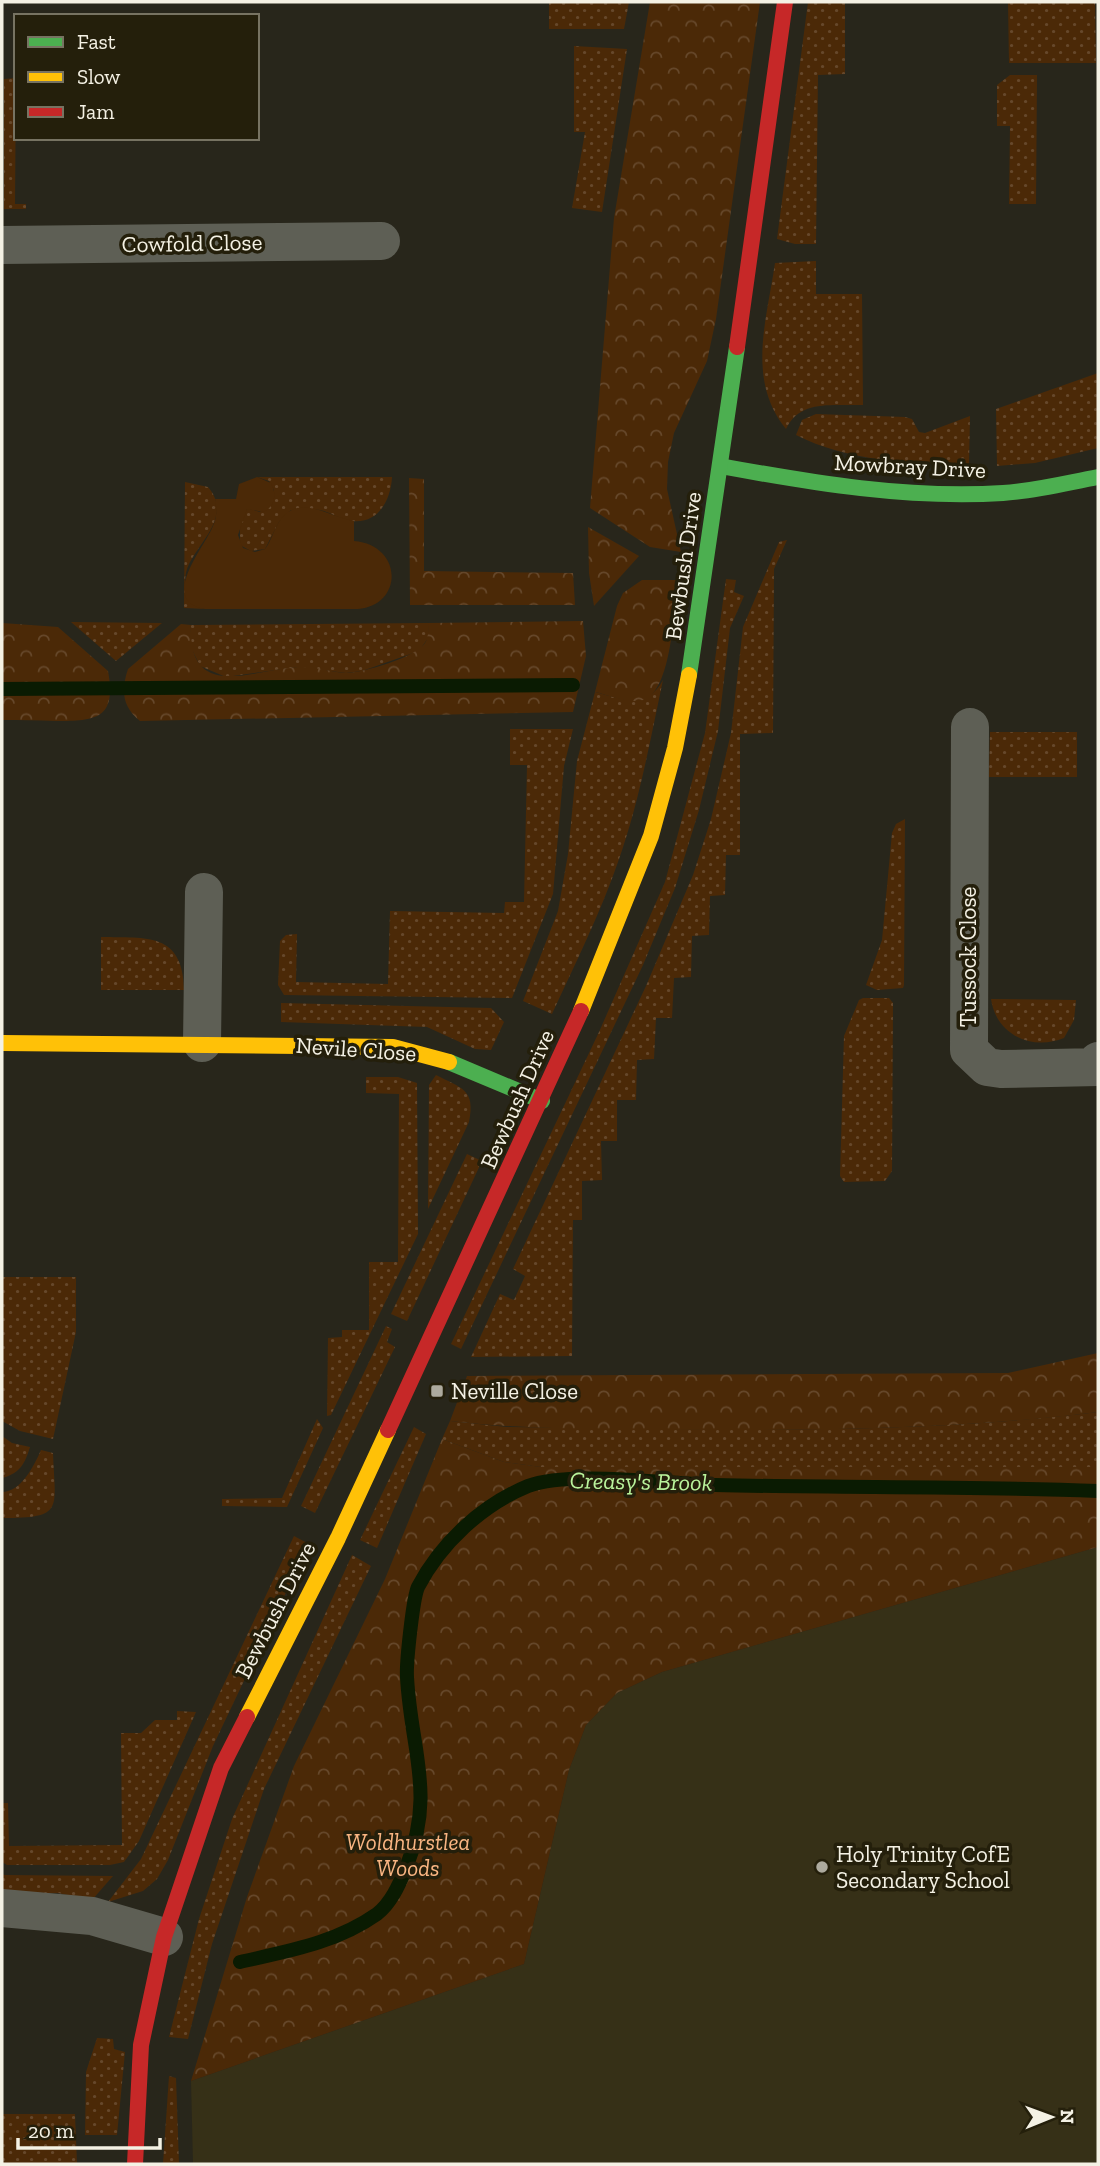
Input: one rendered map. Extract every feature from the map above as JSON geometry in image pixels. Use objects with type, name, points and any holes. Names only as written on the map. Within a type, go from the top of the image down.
[{"type":"street","name":"Bewbush Drive","points":[[135,2164],[141,2046],[164,1937],[221,1768],[338,1538],[542,1101],[606,953],[651,836],[675,748],[693,657],[785,2]]},
{"type":"street","name":"Cowfold Close","points":[[2,245],[381,241]]},
{"type":"street","name":"Mowbray Drive","points":[[720,467],[841,487],[924,493],[1004,493],[1098,477]]},
{"type":"street","name":"Tussock Close","points":[[970,727],[969,1050],[987,1067],[1001,1069],[1098,1067],[1098,1061]]},
{"type":"street","points":[[202,1043],[204,892]]},
{"type":"street","name":"Nevile Close","points":[[2,1043],[342,1044],[423,1051],[494,1084],[542,1101]]},
{"type":"street","points":[[2,1908],[92,1916],[164,1937]]},
{"type":"shaded area","name":"Holy Trinity CofE Secondary School","points":[[1098,1547],[1098,2164],[193,2164],[191,2081],[524,1964],[569,1770],[586,1725],[617,1693],[662,1672]]},
{"type":"green space","points":[[549,2],[629,2],[624,29],[549,29]]},
{"type":"green space","points":[[650,2],[760,2],[716,319],[707,361],[674,433],[668,462],[667,489],[681,552],[650,547],[590,508],[614,218]]},
{"type":"green space","points":[[808,2],[845,2],[845,74],[818,75],[816,244],[795,244],[777,239]]},
{"type":"green space","points":[[1008,2],[1095,2],[1096,63],[1009,63]]},
{"type":"green space","points":[[574,46],[627,49],[602,212],[572,208],[585,132],[574,132]]},
{"type":"green space","points":[[1010,75],[1037,75],[1036,204],[1009,204],[1010,126],[997,126],[997,85]]},
{"type":"green space","points":[[14,78],[15,204],[26,204],[26,209],[4,209],[4,79]]},
{"type":"green space","points":[[816,261],[816,294],[862,294],[863,405],[809,408],[792,419],[786,429],[766,390],[763,370],[764,327],[775,263]]},
{"type":"green space","points":[[1098,373],[1098,448],[1035,463],[997,466],[996,409]]},
{"type":"green space","points":[[816,414],[905,417],[912,419],[919,432],[925,433],[970,416],[969,465],[925,464],[858,456],[815,444],[796,435],[802,420]]},
{"type":"green space","points":[[257,477],[392,477],[386,501],[370,518],[352,521],[320,510],[291,510],[279,522],[265,549],[251,551],[240,545],[240,524],[247,508],[260,512],[274,490],[269,481]]},
{"type":"green space","points":[[257,477],[271,483],[274,500],[263,512],[247,509],[238,535],[243,548],[255,552],[265,549],[281,519],[297,508],[316,509],[354,521],[354,541],[370,545],[382,553],[389,563],[392,575],[390,587],[384,597],[373,605],[358,609],[205,609],[191,604],[185,595],[185,584],[188,572],[214,523],[215,499],[236,499],[239,484]]},
{"type":"green space","points":[[409,478],[424,479],[424,571],[573,573],[575,605],[410,605]]},
{"type":"green space","points":[[185,482],[208,487],[215,497],[217,507],[212,527],[189,564],[185,577],[189,597],[198,607],[205,609],[184,608]]},
{"type":"green space","points":[[588,527],[639,556],[594,606],[589,573]]},
{"type":"green space","points":[[787,540],[774,569],[773,733],[740,734],[740,855],[726,855],[725,895],[710,896],[709,935],[692,936],[691,977],[674,978],[672,1018],[656,1018],[654,1059],[637,1060],[636,1100],[617,1100],[617,1141],[601,1141],[602,1180],[582,1181],[582,1220],[573,1220],[572,1356],[471,1357],[500,1294],[514,1300],[525,1276],[513,1269],[646,986],[693,875],[711,819],[731,733],[743,627],[779,542]]},
{"type":"green space","points":[[726,579],[736,580],[734,592],[744,596],[730,628],[718,731],[699,810],[675,888],[643,965],[461,1349],[451,1344],[599,1032],[665,882],[705,733]]},
{"type":"green space","points":[[642,580],[678,580],[670,647],[660,682],[653,694],[637,701],[595,692],[617,606],[623,593]]},
{"type":"green space","points":[[583,621],[586,656],[573,712],[140,721],[126,704],[124,684],[128,669],[181,624],[191,625],[193,649],[200,664],[211,673],[226,676],[298,667],[346,673],[376,667],[401,659],[420,648],[427,638],[428,623]]},
{"type":"green space","points":[[71,622],[162,623],[116,661]]},
{"type":"green space","points":[[2,623],[58,627],[108,671],[110,687],[106,708],[92,718],[82,720],[2,720]]},
{"type":"green space","points":[[428,623],[428,638],[419,651],[362,671],[346,673],[298,667],[226,677],[200,666],[190,645],[191,625]]},
{"type":"green space","points":[[663,680],[644,772],[618,862],[587,939],[552,1014],[523,1001],[558,911],[568,854],[577,761],[595,692],[624,699],[642,699],[657,689]]},
{"type":"green space","points":[[510,729],[573,729],[564,766],[553,894],[512,998],[284,995],[278,985],[280,941],[286,935],[297,934],[296,982],[388,984],[390,911],[504,913],[505,902],[524,902],[527,765],[510,765]]},
{"type":"green space","points":[[990,732],[1077,732],[1077,777],[989,777]]},
{"type":"green space","points":[[905,819],[904,985],[903,988],[877,990],[866,985],[882,940],[892,833],[896,824]]},
{"type":"green space","points":[[101,937],[147,939],[169,948],[177,957],[182,971],[184,990],[101,990]]},
{"type":"green space","points":[[889,998],[893,1003],[892,1171],[885,1181],[844,1182],[840,1176],[844,1036],[859,1000]]},
{"type":"green space","points":[[991,999],[1076,1000],[1074,1020],[1064,1038],[1052,1042],[1028,1041],[1008,1031],[1000,1022]]},
{"type":"green space","points":[[281,1003],[491,1008],[504,1022],[491,1050],[475,1049],[427,1027],[281,1022]]},
{"type":"green space","points":[[436,1075],[464,1091],[468,1096],[471,1111],[469,1122],[428,1209],[429,1085]]},
{"type":"green space","points":[[366,1077],[398,1077],[417,1083],[418,1234],[331,1415],[327,1416],[328,1338],[342,1337],[342,1330],[369,1330],[369,1262],[398,1262],[399,1094],[366,1093]]},
{"type":"green space","points":[[467,1154],[482,1161],[407,1321],[391,1314]]},
{"type":"green space","points":[[2,1277],[76,1277],[76,1332],[53,1439],[20,1431],[2,1421]]},
{"type":"green space","points":[[386,1326],[392,1329],[387,1342],[395,1347],[315,1513],[301,1506]]},
{"type":"green space","points":[[1098,1353],[1098,1412],[1002,1422],[859,1429],[549,1428],[450,1421],[467,1376],[1008,1373]]},
{"type":"green space","points":[[1098,1412],[1098,1467],[1092,1468],[541,1467],[504,1462],[442,1439],[450,1421],[507,1427],[877,1428],[1024,1420]]},
{"type":"green space","points":[[317,1419],[323,1428],[287,1507],[222,1506],[222,1499],[282,1498]]},
{"type":"green space","points":[[414,1427],[426,1434],[377,1548],[360,1540]]},
{"type":"green space","points":[[2,1436],[12,1443],[30,1447],[20,1467],[13,1474],[2,1478]]},
{"type":"green space","name":"Woldhurstlea Woods","points":[[442,1439],[504,1462],[541,1467],[1098,1467],[1098,1547],[662,1672],[617,1693],[586,1725],[569,1770],[524,1964],[191,2081],[247,1897],[294,1766],[385,1579]]},
{"type":"green space","points":[[41,1450],[53,1453],[55,1487],[52,1507],[37,1516],[2,1518],[2,1492],[21,1483]]},
{"type":"green space","points":[[294,1536],[309,1544],[213,1746],[168,1860],[157,1879],[143,1891],[108,1902],[141,1859]]},
{"type":"green space","points":[[352,1555],[371,1566],[264,1789],[212,1944],[188,2039],[169,2037],[199,1919],[232,1819]]},
{"type":"green space","points":[[177,1711],[196,1712],[139,1841],[124,1862],[110,1865],[7,1865],[2,1862],[2,1803],[8,1803],[9,1846],[122,1845],[121,1733],[141,1733],[155,1720],[177,1720]]},
{"type":"green space","points":[[2,1874],[113,1876],[92,1900],[58,1893],[2,1893]]},
{"type":"green space","points":[[97,2038],[113,2039],[114,2049],[125,2052],[117,2135],[85,2135],[86,2072]]},
{"type":"green space","points":[[169,2076],[176,2078],[179,2164],[163,2164]]},
{"type":"green space","points":[[2,2114],[75,2114],[77,2164],[2,2164]]},
{"type":"waterway","points":[[2,689],[573,685]]},
{"type":"waterway","name":"Creasy's Brook","points":[[240,1962],[311,1945],[345,1932],[377,1914],[394,1893],[415,1841],[421,1794],[407,1677],[416,1593],[438,1555],[464,1527],[511,1494],[546,1481],[593,1478],[715,1485],[1098,1491]]},
{"type":"traffic: fast","points":[[689,675],[737,347]]},
{"type":"traffic: fast","points":[[720,466],[825,484],[932,494],[1015,492],[1098,477]]},
{"type":"traffic: fast","points":[[449,1062],[542,1101]]},
{"type":"traffic: slow","points":[[581,1011],[651,836],[675,748],[689,675]]},
{"type":"traffic: slow","points":[[2,1043],[393,1047],[449,1062]]},
{"type":"traffic: slow","points":[[247,1717],[338,1538],[388,1430]]},
{"type":"traffic: jam","points":[[737,347],[785,2]]},
{"type":"traffic: jam","points":[[388,1430],[581,1011]]},
{"type":"traffic: jam","points":[[135,2164],[141,2045],[164,1937],[221,1768],[247,1717]]},
{"type":"place","name":"Neville Close","points":[[437,1391]]},
{"type":"place","name":"Holy Trinity CofE Secondary School","points":[[822,1867]]}]
